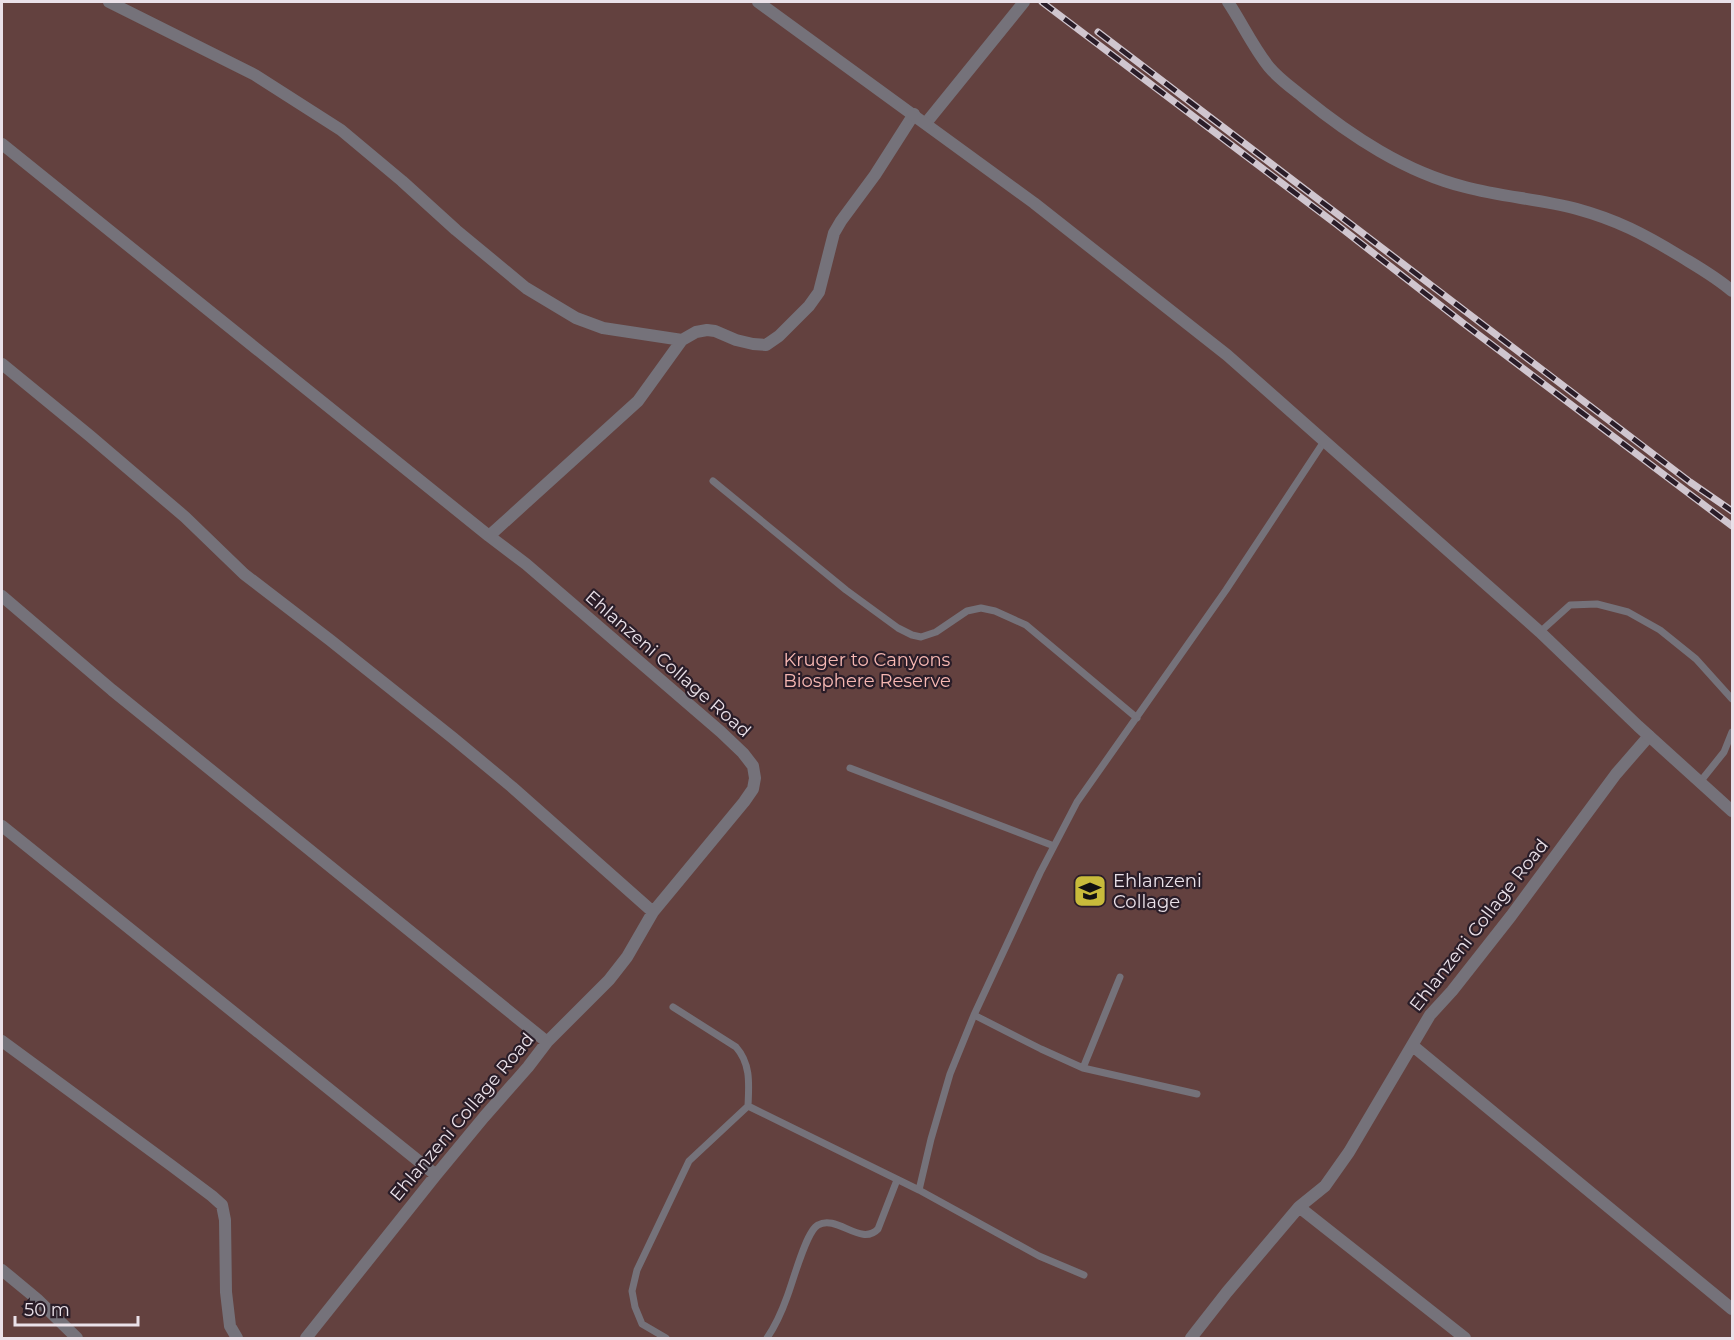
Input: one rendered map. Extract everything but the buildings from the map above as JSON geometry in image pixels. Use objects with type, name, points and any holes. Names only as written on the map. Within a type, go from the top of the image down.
[{"type":"street","points":[[109,2],[255,75],[341,130],[526,288],[576,318],[603,328],[682,340]]},
{"type":"street","points":[[758,2],[1034,203],[1227,355],[1540,632],[1732,811]]},
{"type":"street","points":[[1228,2],[1260,54],[1276,74],[1358,139],[1404,164],[1466,188],[1576,208],[1615,220],[1651,238],[1715,277],[1732,291]]},
{"type":"street","points":[[926,123],[1020,6]]},
{"type":"street","points":[[489,536],[638,401],[682,340],[696,332],[707,330],[753,344],[766,345],[779,336],[809,306],[819,292],[834,233],[914,114]]},
{"type":"street","name":"Ehlanzeni Collage Road","points":[[2,144],[526,564],[721,732],[753,766],[755,778],[753,789],[652,912],[627,957],[609,980],[547,1042],[436,1175],[306,1338]]},
{"type":"street","points":[[2,364],[184,517],[244,574],[330,640],[512,787],[652,912]]},
{"type":"street","points":[[2,596],[112,690],[547,1042]]},
{"type":"street","name":"Ehlanzeni Collage Road","points":[[1191,1338],[1299,1207],[1325,1186],[1349,1152],[1430,1014],[1452,991],[1511,916],[1616,774],[1649,736]]},
{"type":"street","points":[[2,826],[436,1175]]},
{"type":"street","points":[[2,1041],[222,1205],[225,1220],[226,1292],[230,1326],[237,1338]]},
{"type":"street","points":[[1413,1046],[1732,1310]]},
{"type":"street","points":[[1299,1207],[1465,1338]]},
{"type":"street","points":[[2,1270],[77,1338]]},
{"type":"lane","points":[[919,1190],[950,1074],[974,1015],[1040,873],[1077,802],[1226,590],[1325,440]]},
{"type":"lane","points":[[713,481],[846,590],[897,628],[921,637],[936,633],[967,611],[981,608],[995,611],[1026,625],[1137,717]]},
{"type":"lane","points":[[1540,632],[1570,604],[1597,604],[1628,612],[1660,630],[1696,659],[1732,699]]},
{"type":"lane","points":[[1700,782],[1724,752],[1732,732]]},
{"type":"lane","points":[[850,768],[1054,846]]},
{"type":"lane","points":[[1083,1068],[1120,977]]},
{"type":"lane","points":[[666,1338],[642,1324],[632,1292],[637,1270],[689,1161],[748,1106],[748,1070],[744,1055],[736,1047],[673,1007]]},
{"type":"lane","points":[[974,1015],[1083,1068],[1197,1094]]},
{"type":"lane","points":[[748,1106],[919,1190],[1012,1242],[1084,1275]]},
{"type":"lane","points":[[767,1338],[775,1327],[806,1243],[814,1228],[820,1223],[828,1223],[861,1234],[874,1233],[878,1229],[897,1180]]},
{"type":"green space","name":"Kruger to Canyons Biosphere Reserve","points":[[2,2],[1732,2],[1732,1338],[2,1338]]},
{"type":"railway","points":[[1042,2],[1732,526]]},
{"type":"railway","points":[[1098,32],[1690,482],[1732,511]]},
{"type":"place","name":"Ehlanzeni Collage","points":[[1090,891]]}]
